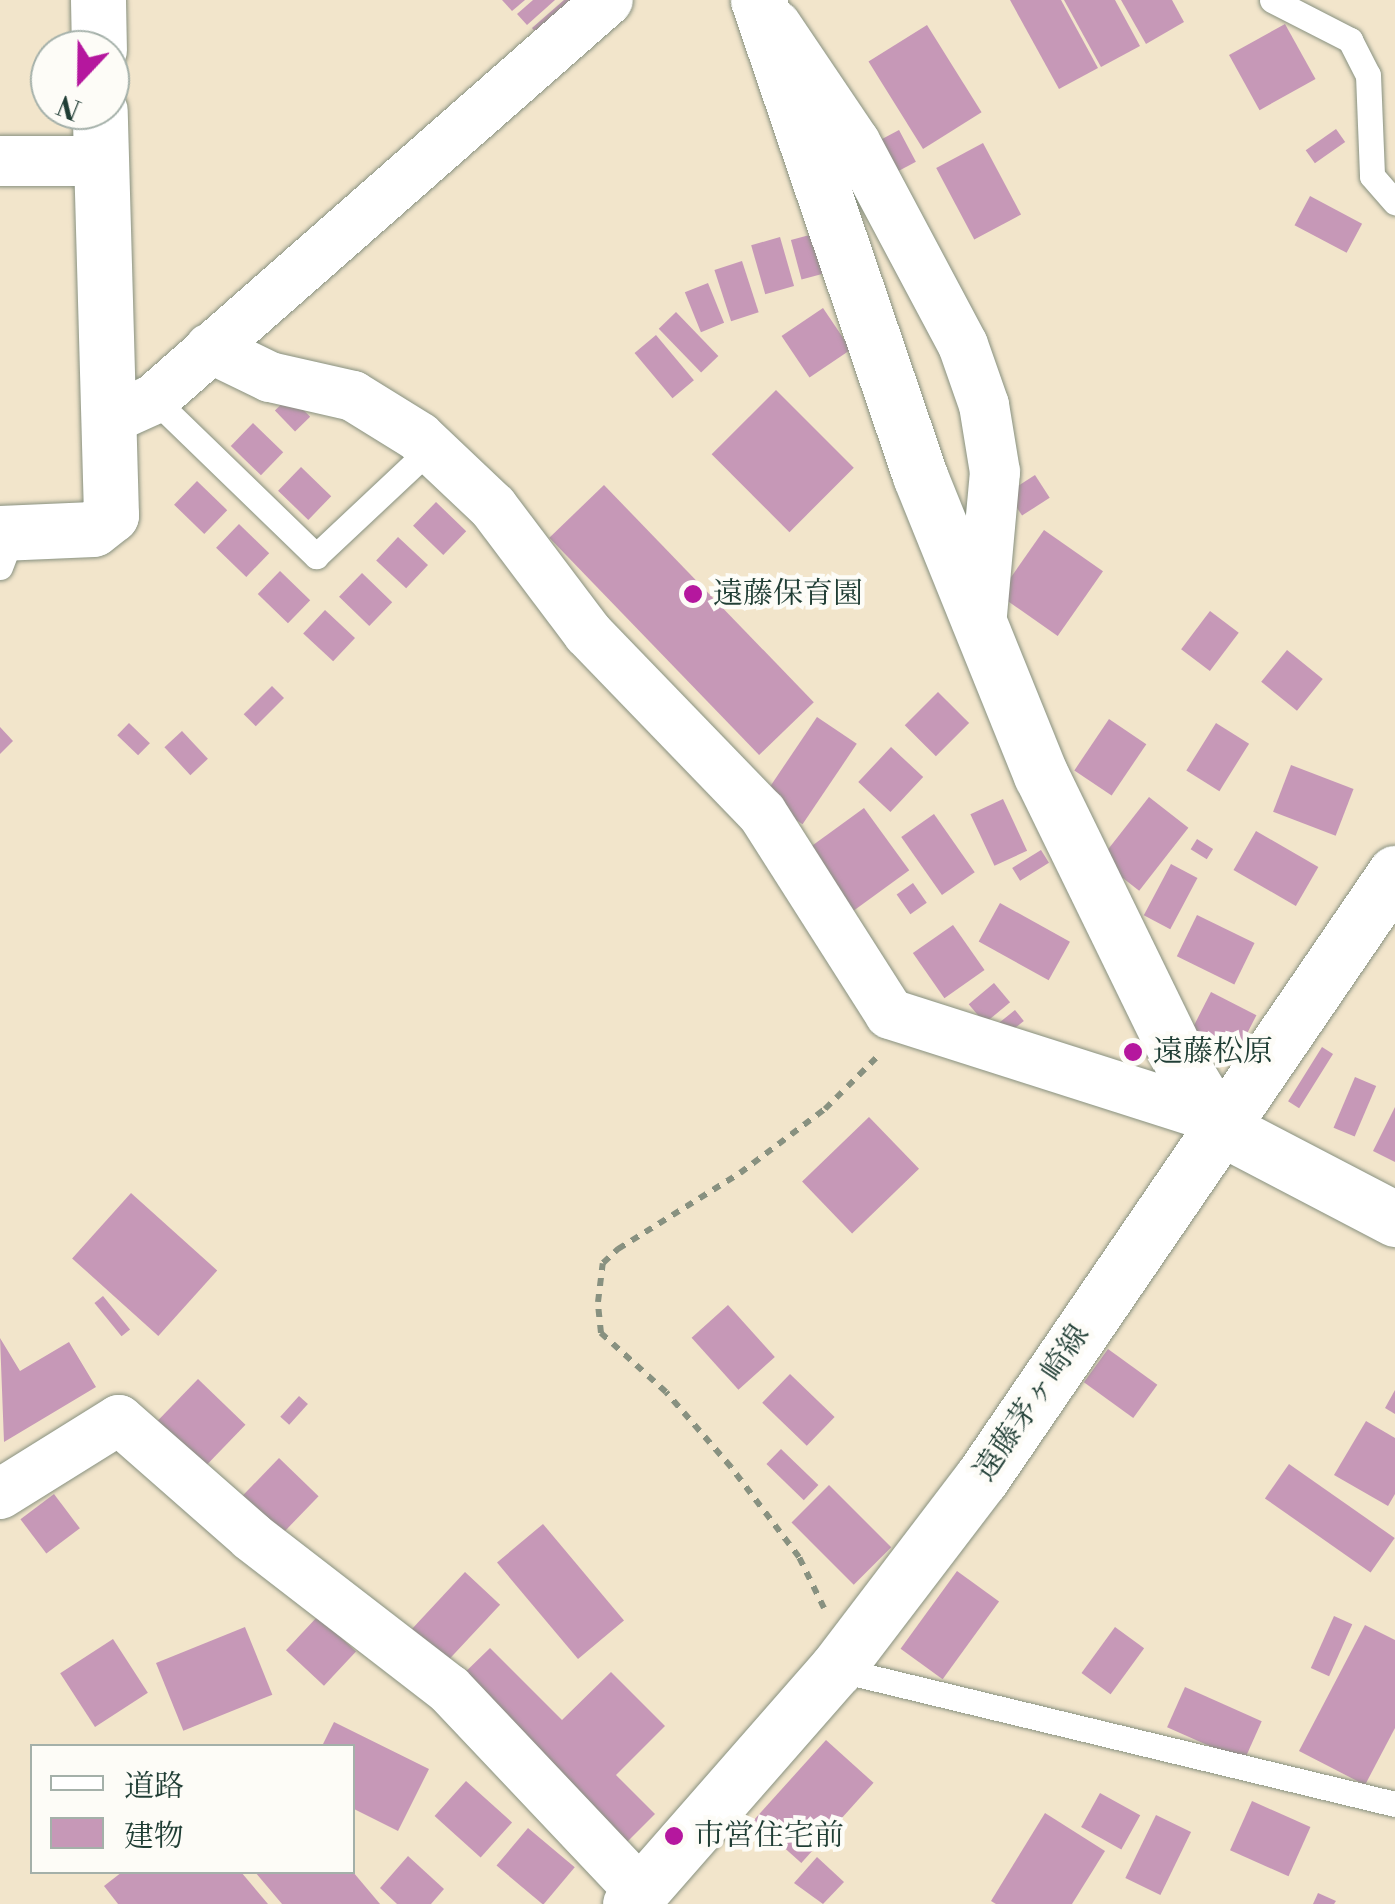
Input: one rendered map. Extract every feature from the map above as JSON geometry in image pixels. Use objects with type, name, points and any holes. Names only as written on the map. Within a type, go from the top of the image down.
[{"type":"street","points":[[98,0],[99,30]]},
{"type":"street","points":[[132,409],[210,348],[608,0]]},
{"type":"street","points":[[759,0],[920,476],[1041,776],[1216,1122]]},
{"type":"street","points":[[759,0],[855,142],[963,345],[979,390],[994,472],[981,626]]},
{"type":"street","points":[[0,161],[100,136],[132,409],[111,515],[93,530],[4,544]]},
{"type":"street","points":[[210,348],[270,376],[352,396],[430,448],[493,507],[588,633],[762,814],[861,976],[890,1014],[1216,1122],[1395,1219]]},
{"type":"street","name":"遠藤茅ヶ崎線","points":[[636,1898],[841,1662],[981,1478],[1216,1122],[1395,874]]},
{"type":"street","points":[[0,1494],[119,1420],[252,1537],[448,1689],[636,1898]]},
{"type":"lane","points":[[1272,0],[1350,40],[1368,74],[1372,176],[1395,202]]},
{"type":"lane","points":[[132,409],[316,556],[430,448]]},
{"type":"lane","points":[[841,1662],[1395,1804]]},
{"type":"path","points":[[841,1662],[800,1557],[666,1392],[600,1333],[598,1302],[604,1263],[618,1248],[740,1173],[825,1109],[912,1022]]},
{"type":"building","points":[[502,0],[525,0],[512,11]]},
{"type":"building","points":[[533,0],[555,0],[527,25],[517,14]]},
{"type":"building","points":[[564,0],[586,0],[542,40],[532,28]]},
{"type":"building","points":[[1010,0],[1061,0],[1098,68],[1059,89]]},
{"type":"building","points":[[1064,0],[1115,0],[1140,46],[1101,67]]},
{"type":"building","points":[[1121,0],[1172,0],[1184,22],[1146,44]]},
{"type":"building","points":[[1285,24],[1316,79],[1260,110],[1229,55]]},
{"type":"building","points":[[927,25],[982,112],[923,149],[868,62]]},
{"type":"building","points":[[1336,129],[1345,142],[1315,163],[1306,150]]},
{"type":"building","points":[[899,130],[916,162],[894,174],[877,142]]},
{"type":"building","points":[[983,143],[1021,215],[974,239],[936,168]]},
{"type":"building","points":[[1310,196],[1362,224],[1347,253],[1295,225]]},
{"type":"building","points":[[817,233],[828,273],[802,280],[791,240]]},
{"type":"building","points":[[780,237],[794,286],[765,294],[751,245]]},
{"type":"building","points":[[742,261],[759,312],[731,321],[714,270]]},
{"type":"building","points":[[708,283],[724,323],[701,332],[685,292]]},
{"type":"building","points":[[823,308],[851,349],[810,377],[782,336]]},
{"type":"building","points":[[676,312],[718,356],[701,373],[659,329]]},
{"type":"building","points":[[656,335],[694,380],[672,398],[635,353]]},
{"type":"building","points":[[776,390],[854,468],[789,532],[712,454]]},
{"type":"building","points":[[290,396],[310,417],[295,431],[275,411]]},
{"type":"building","points":[[253,423],[283,452],[261,475],[231,446]]},
{"type":"building","points":[[301,467],[331,496],[308,520],[278,491]]},
{"type":"building","points":[[1035,475],[1050,498],[1022,516],[1007,493]]},
{"type":"building","points":[[197,481],[227,510],[204,534],[174,505]]},
{"type":"building","points":[[604,485],[814,702],[759,755],[549,538]]},
{"type":"building","points":[[436,502],[466,531],[443,555],[413,526]]},
{"type":"building","points":[[239,524],[269,553],[246,577],[216,548]]},
{"type":"building","points":[[1044,530],[1103,571],[1058,636],[999,595]]},
{"type":"building","points":[[398,537],[428,565],[406,588],[376,560]]},
{"type":"building","points":[[280,571],[310,600],[288,623],[258,594]]},
{"type":"building","points":[[362,573],[392,602],[369,626],[339,597]]},
{"type":"building","points":[[325,610],[355,638],[333,661],[303,633]]},
{"type":"building","points":[[1210,611],[1239,633],[1210,671],[1181,649]]},
{"type":"building","points":[[1287,650],[1323,679],[1297,711],[1261,682]]},
{"type":"building","points":[[272,686],[284,698],[256,726],[244,714]]},
{"type":"building","points":[[938,692],[969,723],[936,756],[905,725]]},
{"type":"building","points":[[817,717],[857,744],[803,824],[763,797]]},
{"type":"building","points":[[1109,719],[1146,744],[1112,796],[1074,770]]},
{"type":"building","points":[[129,723],[150,743],[138,755],[117,735]]},
{"type":"building","points":[[1216,723],[1249,744],[1219,791],[1186,770]]},
{"type":"building","points":[[0,727],[13,741],[0,754]]},
{"type":"building","points":[[182,731],[208,759],[190,775],[164,747]]},
{"type":"building","points":[[891,747],[923,777],[890,812],[858,782]]},
{"type":"building","points":[[1291,765],[1354,789],[1336,836],[1273,812]]},
{"type":"building","points":[[1149,797],[1188,828],[1139,891],[1100,860]]},
{"type":"building","points":[[1003,799],[1027,851],[994,866],[970,814]]},
{"type":"building","points":[[864,808],[909,870],[852,912],[807,850]]},
{"type":"building","points":[[934,814],[975,872],[942,895],[901,837]]},
{"type":"building","points":[[1256,831],[1318,867],[1296,906],[1234,870]]},
{"type":"building","points":[[1197,839],[1213,849],[1207,859],[1191,849]]},
{"type":"building","points":[[1041,850],[1049,863],[1020,881],[1012,868]]},
{"type":"building","points":[[1171,864],[1197,878],[1170,929],[1144,915]]},
{"type":"building","points":[[913,883],[927,903],[910,914],[897,894]]},
{"type":"building","points":[[1000,903],[1070,942],[1049,980],[979,941]]},
{"type":"building","points":[[1197,915],[1255,943],[1234,984],[1177,956]]},
{"type":"building","points":[[953,925],[985,970],[944,998],[913,953]]},
{"type":"building","points":[[994,983],[1010,1002],[985,1023],[969,1004]]},
{"type":"building","points":[[1211,992],[1256,1015],[1235,1057],[1190,1034]]},
{"type":"building","points":[[1015,1010],[1024,1021],[1007,1035],[998,1024]]},
{"type":"building","points":[[1322,1047],[1333,1054],[1299,1108],[1288,1101]]},
{"type":"building","points":[[1355,1077],[1376,1086],[1355,1137],[1334,1128]]},
{"type":"building","points":[[1395,1107],[1395,1162],[1373,1151]]},
{"type":"building","points":[[869,1117],[919,1169],[852,1233],[802,1182]]},
{"type":"building","points":[[131,1193],[217,1271],[158,1336],[72,1258]]},
{"type":"building","points":[[103,1296],[130,1329],[122,1336],[94,1303]]},
{"type":"building","points":[[728,1305],[775,1357],[738,1390],[692,1338]]},
{"type":"building","points":[[0,1338],[20,1371],[69,1342],[96,1387],[4,1442]]},
{"type":"building","points":[[1108,1349],[1157,1385],[1133,1418],[1084,1382]]},
{"type":"building","points":[[790,1374],[835,1417],[807,1446],[762,1403]]},
{"type":"building","points":[[198,1379],[245,1425],[194,1478],[147,1432]]},
{"type":"building","points":[[1395,1390],[1395,1414],[1385,1408]]},
{"type":"building","points":[[299,1396],[308,1404],[289,1425],[280,1417]]},
{"type":"building","points":[[1366,1421],[1395,1438],[1395,1494],[1388,1506],[1334,1475]]},
{"type":"building","points":[[781,1449],[818,1485],[804,1500],[766,1464]]},
{"type":"building","points":[[279,1458],[319,1496],[279,1537],[239,1499]]},
{"type":"building","points":[[1289,1464],[1395,1538],[1371,1572],[1265,1498]]},
{"type":"building","points":[[829,1485],[891,1547],[854,1585],[792,1522]]},
{"type":"building","points":[[54,1494],[80,1528],[46,1554],[20,1519]]},
{"type":"building","points":[[543,1524],[624,1621],[578,1659],[497,1563]]},
{"type":"building","points":[[957,1571],[999,1602],[943,1679],[901,1649]]},
{"type":"building","points":[[465,1572],[500,1605],[441,1668],[406,1636]]},
{"type":"building","points":[[318,1616],[356,1651],[324,1686],[286,1650]]},
{"type":"building","points":[[1334,1616],[1352,1624],[1329,1676],[1311,1668]]},
{"type":"building","points":[[1365,1625],[1395,1640],[1395,1728],[1365,1785],[1299,1751]]},
{"type":"building","points":[[245,1627],[272,1695],[183,1731],[156,1663]]},
{"type":"building","points":[[1115,1627],[1144,1648],[1111,1694],[1081,1673]]},
{"type":"building","points":[[113,1639],[148,1693],[95,1727],[60,1673]]},
{"type":"building","points":[[490,1648],[562,1720],[611,1672],[665,1726],[616,1775],[655,1814],[619,1850],[453,1684]]},
{"type":"building","points":[[1185,1687],[1262,1721],[1244,1761],[1167,1727]]},
{"type":"building","points":[[334,1722],[429,1769],[398,1831],[355,1810],[355,1744],[323,1744]]},
{"type":"building","points":[[826,1740],[874,1783],[801,1863],[754,1820]]},
{"type":"building","points":[[466,1781],[512,1822],[481,1857],[435,1816]]},
{"type":"building","points":[[1100,1793],[1140,1815],[1121,1849],[1081,1827]]},
{"type":"building","points":[[1252,1801],[1310,1827],[1289,1876],[1230,1850]]},
{"type":"building","points":[[1045,1813],[1105,1851],[1072,1904],[996,1904],[991,1901]]},
{"type":"building","points":[[1156,1815],[1191,1832],[1160,1895],[1125,1878]]},
{"type":"building","points":[[528,1828],[575,1867],[542,1904],[497,1866]]},
{"type":"building","points":[[408,1856],[444,1889],[431,1904],[397,1904],[380,1888]]},
{"type":"building","points":[[817,1857],[844,1882],[823,1904],[794,1883]]},
{"type":"building","points":[[119,1874],[243,1874],[268,1904],[118,1904],[104,1886]]},
{"type":"building","points":[[257,1874],[355,1874],[380,1904],[282,1904]]},
{"type":"building","points":[[1318,1893],[1336,1901],[1313,1904]]},
{"type":"place","name":"遠藤保育園","points":[[693,594]]},
{"type":"place","name":"遠藤松原","points":[[1133,1052]]},
{"type":"place","name":"市営住宅前","points":[[674,1836]]}]
